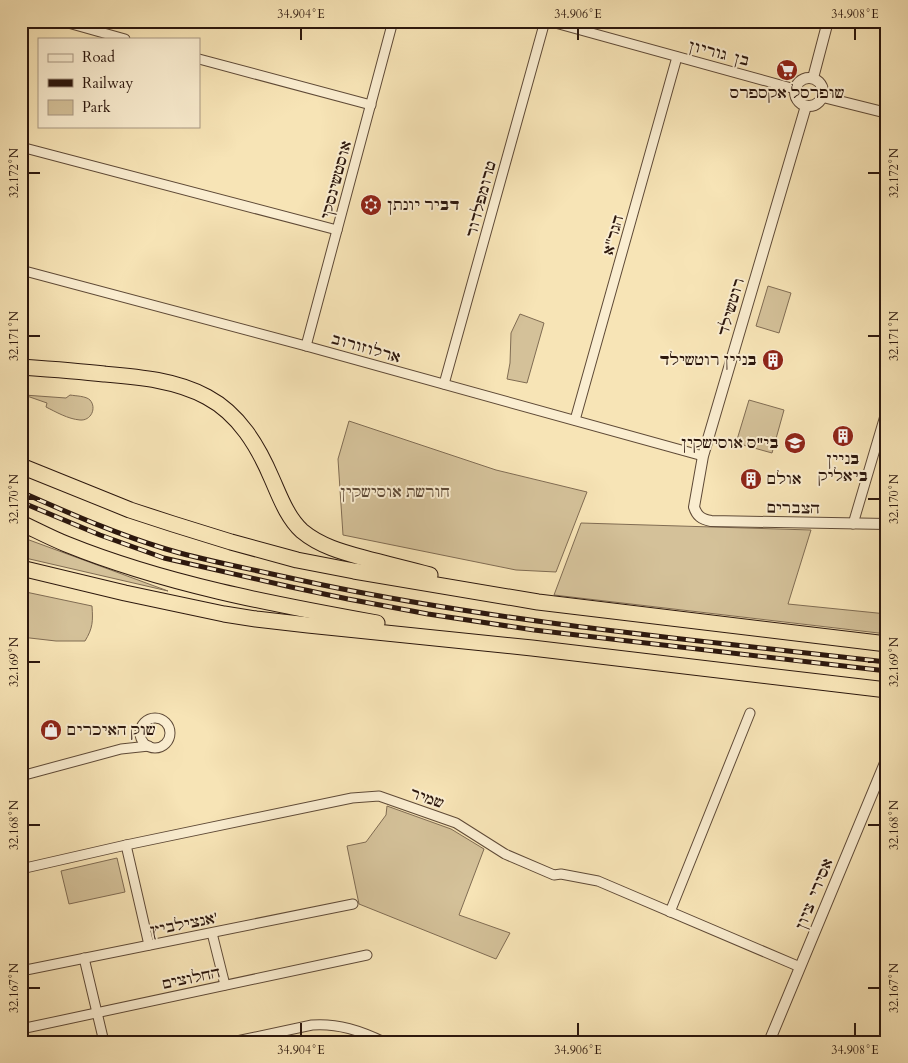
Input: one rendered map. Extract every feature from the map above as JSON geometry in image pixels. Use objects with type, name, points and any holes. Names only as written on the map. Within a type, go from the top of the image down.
[{"type":"highway","points":[[21,366],[137,377],[176,384],[193,390],[224,408],[247,433],[264,461],[293,522],[312,538],[330,548],[343,552],[518,599]]},
{"type":"highway","points":[[21,466],[130,510],[297,560],[518,599],[887,644]]},
{"type":"highway","points":[[21,523],[64,544],[165,578],[197,586],[345,618],[532,648]]},
{"type":"highway","points":[[21,568],[151,599],[256,619],[308,626],[532,648],[887,690]]},
{"type":"street","points":[[61,21],[121,38]]},
{"type":"street","name":"אוסטשינסקי","points":[[306,346],[393,21]]},
{"type":"street","name":"בן גוריון","points":[[546,21],[795,89]]},
{"type":"street","name":"טרומפלדור","points":[[444,384],[546,21]]},
{"type":"street","points":[[813,78],[828,21]]},
{"type":"street","name":"הגר\"א","points":[[575,420],[677,57]]},
{"type":"street","points":[[200,59],[371,105]]},
{"type":"street","points":[[805,78],[813,78],[819,81],[822,86],[824,90],[823,97],[819,103],[813,106],[806,106],[797,99],[796,85],[805,78]]},
{"type":"street","points":[[823,97],[887,113]]},
{"type":"street","name":"רוטשילד","points":[[700,518],[694,507],[703,456],[806,106]]},
{"type":"street","points":[[21,147],[337,230]]},
{"type":"street","name":"ארלוזורוב","points":[[21,270],[306,346],[703,456]]},
{"type":"street","points":[[854,524],[887,409]]},
{"type":"street","name":"הצברים","points":[[700,518],[718,522],[887,524]]},
{"type":"street","points":[[670,912],[750,713]]},
{"type":"street","points":[[21,776],[121,749],[148,746]]},
{"type":"street","name":"אסירי ציון","points":[[771,1041],[887,758]]},
{"type":"street","name":"שמיר","points":[[21,869],[352,798],[379,796],[456,823],[505,854],[554,874],[598,881],[800,967]]},
{"type":"street","points":[[126,845],[148,945]]},
{"type":"street","name":"אנצילביץ'","points":[[21,971],[353,904]]},
{"type":"street","points":[[212,932],[225,985]]},
{"type":"street","name":"החלוצים","points":[[21,1028],[367,955]]},
{"type":"street","points":[[84,958],[104,1042]]},
{"type":"street","points":[[232,1042],[323,1024],[346,1028],[384,1042]]},
{"type":"green space","points":[[768,286],[791,293],[779,333],[756,326]]},
{"type":"green space","points":[[520,314],[544,323],[527,383],[507,379],[510,363],[511,333]]},
{"type":"green space","points":[[24,395],[66,398],[70,395],[83,397],[90,400],[93,410],[90,416],[80,420],[62,415],[46,407],[47,403]]},
{"type":"green space","points":[[749,400],[784,410],[772,453],[736,443]]},
{"type":"green space","name":"חורשת אוסישקין","points":[[349,421],[496,470],[587,492],[556,572],[516,570],[343,535],[338,459]]},
{"type":"green space","points":[[581,523],[811,530],[788,604],[887,614],[887,634],[554,595]]},
{"type":"green space","points":[[21,537],[168,591],[21,557]]},
{"type":"green space","points":[[21,591],[92,606],[92,624],[85,641],[56,641],[21,637]]},
{"type":"green space","points":[[387,806],[451,829],[484,849],[459,915],[510,933],[496,959],[359,904],[347,846],[366,842],[386,815]]},
{"type":"green space","points":[[117,858],[125,892],[69,904],[61,871]]},
{"type":"railway","points":[[21,492],[111,530],[183,554],[388,598],[530,620],[887,662]]},
{"type":"railway","points":[[21,502],[100,535],[164,558],[348,599],[428,614],[534,630],[887,671]]},
{"type":"place","name":"שופרסל אקספרס","points":[[787,70]]},
{"type":"place","name":"דביר יונתן","points":[[371,205]]},
{"type":"place","name":"בניין רוטשילד","points":[[773,360]]},
{"type":"place","name":"בניין ביאליק","points":[[843,436]]},
{"type":"place","name":"בי\"ס אוסישקין","points":[[795,443]]},
{"type":"place","name":"אולם","points":[[751,479]]},
{"type":"place","name":"שוק האיכרים","points":[[51,730]]}]
